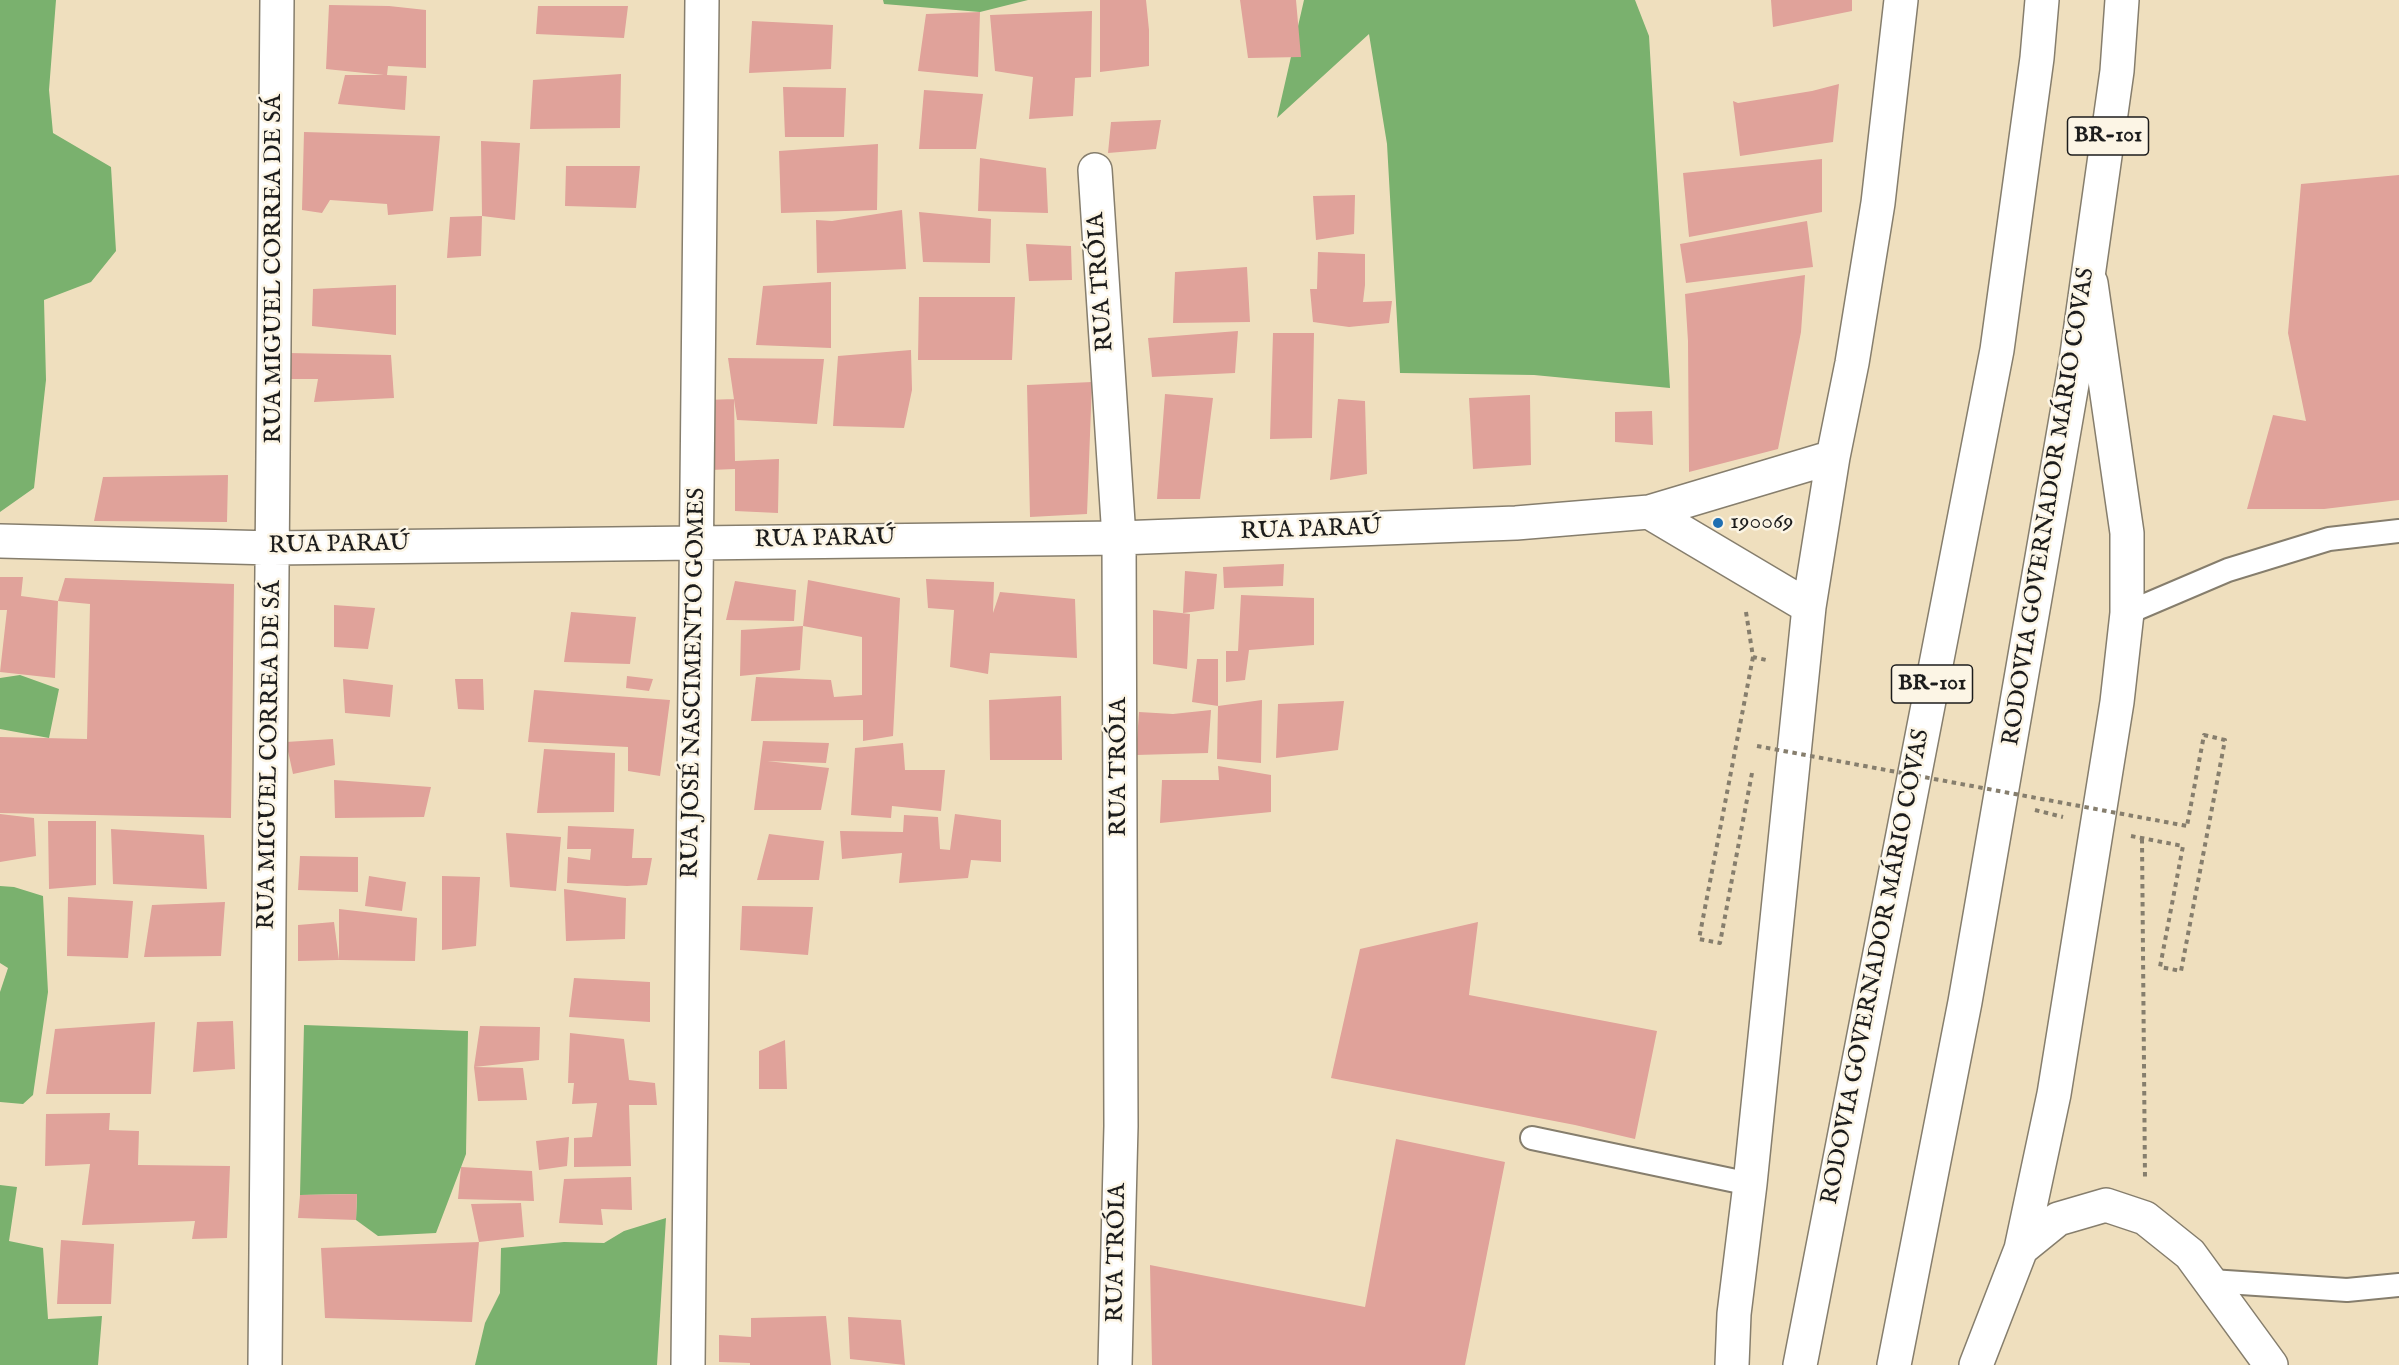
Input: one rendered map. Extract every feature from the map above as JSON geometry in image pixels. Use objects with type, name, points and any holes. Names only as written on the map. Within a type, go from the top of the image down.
[{"type":"main road","name":"RUA MIGUEL CORREA DE SÁ","points":[[265,1365],[277,0]]},
{"type":"main road","name":"RUA JOSÉ NASCIMENTO GOMES","points":[[688,1365],[702,0]]},
{"type":"main road","points":[[1732,1365],[1734,1314],[1750,1184],[1801,670],[1833,458],[1852,363],[1878,203],[1901,0]]},
{"type":"main road","name":"RODOVIA GOVERNADOR MÁRIO COVAS","points":[[1800,1365],[1997,350],[2036,70],[2042,0]]},
{"type":"main road","name":"RODOVIA GOVERNADOR MÁRIO COVAS","points":[[1894,1365],[2000,812],[2076,361],[2117,71],[2122,0]]},
{"type":"main road","name":"RUA TRÓIA","points":[[1095,170],[1119,538],[1121,1126],[1115,1365]]},
{"type":"main road","points":[[1976,1365],[2020,1249],[2054,1094],[2117,702],[2127,613],[2127,533],[2089,271]]},
{"type":"main road","name":"RUA PARAÚ","points":[[0,541],[273,548],[1119,538],[1516,523],[1649,512],[1833,458]]},
{"type":"main road","points":[[1649,512],[1809,607]]},
{"type":"main road","points":[[2020,1249],[2058,1219],[2106,1205],[2145,1218],[2190,1254],[2271,1365]]},
{"type":"lane","points":[[2127,613],[2228,570],[2329,539],[2399,531]]},
{"type":"lane","points":[[1532,1138],[1750,1184]]},
{"type":"lane","points":[[2211,1281],[2347,1290],[2399,1285]]},
{"type":"path","points":[[1739,566],[1754,657],[1700,939],[1720,943],[1753,769]]},
{"type":"path","points":[[1754,657],[1801,670]]},
{"type":"path","points":[[1755,757],[1757,746],[2187,826],[2204,735],[2225,740],[2181,971],[2160,966],[2177,875]]},
{"type":"path","points":[[2142,839],[2145,1218]]},
{"type":"green space","points":[[0,0],[56,0],[49,90],[53,133],[111,167],[116,251],[91,282],[44,300],[46,380],[34,488],[0,512]]},
{"type":"green space","points":[[883,0],[1028,0],[980,12],[884,4]]},
{"type":"green space","points":[[1304,0],[1635,0],[1649,36],[1670,388],[1534,375],[1400,373],[1387,144],[1369,34],[1277,118]]},
{"type":"green space","points":[[20,675],[59,689],[49,738],[0,729],[0,678]]},
{"type":"green space","points":[[0,886],[14,887],[43,896],[48,992],[33,1095],[23,1104],[0,1102],[0,992],[8,968],[0,963]]},
{"type":"green space","points":[[304,1025],[468,1031],[466,1154],[436,1233],[378,1236],[356,1220],[357,1194],[300,1195]]},
{"type":"green space","points":[[0,1185],[17,1187],[9,1241],[43,1248],[48,1319],[102,1316],[98,1365],[0,1365]]},
{"type":"green space","points":[[666,1218],[657,1365],[475,1365],[485,1323],[500,1293],[501,1248],[564,1242],[604,1243],[624,1231]]},
{"type":"building","points":[[1100,0],[1146,0],[1149,66],[1100,72]]},
{"type":"building","points":[[1240,0],[1296,0],[1301,57],[1248,58]]},
{"type":"building","points":[[1771,0],[1852,0],[1852,11],[1773,27]]},
{"type":"building","points":[[329,5],[389,6],[426,10],[426,68],[388,66],[387,75],[407,76],[405,110],[338,104],[345,75],[384,75],[326,69]]},
{"type":"building","points":[[538,6],[628,6],[624,38],[536,34]]},
{"type":"building","points":[[1092,11],[1091,77],[1075,78],[1073,116],[1029,119],[1033,77],[995,71],[990,15]]},
{"type":"building","points":[[980,12],[978,77],[918,71],[926,14]]},
{"type":"building","points":[[752,21],[833,25],[831,69],[749,73]]},
{"type":"building","points":[[621,74],[620,128],[530,129],[533,80]]},
{"type":"building","points":[[1839,84],[1833,142],[1740,156],[1733,101],[1738,103],[1812,91]]},
{"type":"building","points":[[783,87],[846,88],[844,137],[785,137]]},
{"type":"building","points":[[924,90],[983,94],[976,149],[919,149]]},
{"type":"building","points":[[1161,120],[1156,149],[1108,153],[1111,122]]},
{"type":"building","points":[[304,132],[440,136],[433,211],[388,215],[387,204],[330,200],[322,213],[302,210]]},
{"type":"building","points":[[481,141],[520,143],[515,220],[482,216]]},
{"type":"building","points":[[878,144],[877,210],[781,213],[779,151]]},
{"type":"building","points":[[980,158],[1046,168],[1048,213],[978,211]]},
{"type":"building","points":[[1822,159],[1822,212],[1689,237],[1683,173]]},
{"type":"building","points":[[566,166],[640,166],[636,208],[565,206]]},
{"type":"building","points":[[2399,175],[2399,500],[2324,509],[2247,509],[2273,415],[2306,421],[2288,333],[2301,184]]},
{"type":"building","points":[[1355,195],[1354,234],[1316,240],[1313,196]]},
{"type":"building","points":[[902,210],[906,269],[817,273],[816,220],[832,221]]},
{"type":"building","points":[[919,212],[991,219],[990,263],[923,262]]},
{"type":"building","points":[[482,216],[481,256],[447,258],[450,217]]},
{"type":"building","points":[[1807,221],[1813,267],[1686,283],[1680,244]]},
{"type":"building","points":[[1026,244],[1071,246],[1072,280],[1029,281]]},
{"type":"building","points":[[1318,252],[1365,254],[1363,302],[1392,301],[1389,323],[1349,327],[1313,322],[1310,289],[1317,289]]},
{"type":"building","points":[[1247,267],[1250,322],[1173,323],[1175,272]]},
{"type":"building","points":[[1805,275],[1801,332],[1778,449],[1689,472],[1688,341],[1685,294]]},
{"type":"building","points":[[831,282],[831,348],[756,345],[763,286]]},
{"type":"building","points":[[396,285],[396,335],[312,326],[313,289]]},
{"type":"building","points":[[919,297],[1015,297],[1012,360],[918,360]]},
{"type":"building","points":[[1238,331],[1235,373],[1152,377],[1148,338]]},
{"type":"building","points":[[1273,333],[1314,333],[1312,438],[1270,439]]},
{"type":"building","points":[[911,350],[912,390],[904,428],[833,426],[838,356]]},
{"type":"building","points":[[288,353],[391,355],[394,398],[314,402],[318,379],[288,379]]},
{"type":"building","points":[[728,358],[824,359],[817,424],[737,420]]},
{"type":"building","points":[[1092,382],[1087,514],[1030,517],[1027,385]]},
{"type":"building","points":[[1165,394],[1213,398],[1200,499],[1157,499]]},
{"type":"building","points":[[1530,395],[1531,465],[1473,469],[1469,398]]},
{"type":"building","points":[[734,399],[735,461],[779,459],[778,513],[735,511],[735,469],[710,470],[707,400]]},
{"type":"building","points":[[1338,399],[1365,401],[1367,474],[1330,480]]},
{"type":"building","points":[[1652,411],[1653,445],[1615,442],[1615,412]]},
{"type":"building","points":[[228,475],[227,522],[94,521],[103,477]]},
{"type":"building","points":[[1284,564],[1283,586],[1224,588],[1223,567]]},
{"type":"building","points":[[1185,571],[1217,574],[1214,609],[1183,613]]},
{"type":"building","points":[[0,577],[23,577],[21,596],[58,601],[55,678],[0,672],[7,610],[0,610]]},
{"type":"building","points":[[65,578],[234,584],[231,818],[0,813],[0,737],[87,739],[90,604],[58,601]]},
{"type":"building","points":[[926,579],[994,582],[993,613],[1000,592],[1075,599],[1077,658],[990,653],[988,674],[950,667],[954,610],[928,608]]},
{"type":"building","points":[[808,580],[900,598],[893,736],[863,741],[863,720],[751,721],[756,677],[831,680],[834,697],[862,695],[862,637],[803,626]]},
{"type":"building","points":[[735,581],[796,590],[794,621],[726,620]]},
{"type":"building","points":[[1241,595],[1314,598],[1314,645],[1249,650],[1245,680],[1226,682],[1226,651],[1238,651]]},
{"type":"building","points":[[334,605],[375,608],[368,649],[334,647]]},
{"type":"building","points":[[1153,610],[1190,614],[1187,669],[1153,664]]},
{"type":"building","points":[[571,612],[636,617],[630,664],[564,662]]},
{"type":"building","points":[[803,626],[800,670],[740,676],[741,630]]},
{"type":"building","points":[[1197,659],[1218,659],[1218,706],[1192,702]]},
{"type":"building","points":[[627,676],[653,679],[649,691],[626,688]]},
{"type":"building","points":[[343,679],[393,685],[390,717],[345,713]]},
{"type":"building","points":[[455,679],[483,679],[484,710],[458,709]]},
{"type":"building","points":[[534,690],[670,700],[660,776],[628,771],[628,747],[528,742]]},
{"type":"building","points":[[1061,696],[1062,760],[990,760],[989,700]]},
{"type":"building","points":[[1262,700],[1261,763],[1217,759],[1218,706]]},
{"type":"building","points":[[1344,701],[1338,750],[1276,758],[1278,704]]},
{"type":"building","points":[[1211,710],[1208,753],[1136,755],[1139,712],[1173,714]]},
{"type":"building","points":[[333,739],[335,765],[293,774],[286,742]]},
{"type":"building","points":[[763,741],[829,743],[826,763],[767,761],[829,768],[821,810],[754,810]]},
{"type":"building","points":[[903,743],[905,770],[945,770],[941,811],[892,806],[891,818],[851,815],[855,748]]},
{"type":"building","points":[[544,749],[615,753],[614,812],[537,813]]},
{"type":"building","points":[[1218,766],[1271,775],[1271,812],[1160,823],[1162,780],[1219,780]]},
{"type":"building","points":[[334,780],[431,787],[424,817],[335,818]]},
{"type":"building","points":[[0,814],[34,818],[36,856],[0,862]]},
{"type":"building","points":[[955,814],[1001,820],[1001,862],[971,860],[968,878],[899,883],[902,853],[842,859],[840,831],[903,832],[904,815],[938,817],[940,849],[950,850]]},
{"type":"building","points":[[48,821],[96,821],[96,885],[49,889]]},
{"type":"building","points":[[568,826],[634,829],[632,858],[652,858],[647,885],[567,883],[568,857],[590,860],[591,849],[567,849]]},
{"type":"building","points":[[111,829],[204,835],[207,889],[113,884]]},
{"type":"building","points":[[506,833],[561,837],[556,891],[510,887]]},
{"type":"building","points":[[769,834],[824,841],[819,880],[757,880]]},
{"type":"building","points":[[300,856],[358,857],[358,892],[298,890]]},
{"type":"building","points":[[369,876],[406,882],[402,911],[365,906]]},
{"type":"building","points":[[442,876],[480,877],[476,946],[442,950]]},
{"type":"building","points":[[564,889],[626,898],[625,939],[566,941]]},
{"type":"building","points":[[68,897],[133,901],[128,958],[67,956]]},
{"type":"building","points":[[225,902],[221,956],[144,957],[152,905]]},
{"type":"building","points":[[742,906],[813,907],[808,955],[740,950]]},
{"type":"building","points":[[339,909],[417,918],[415,961],[339,960]]},
{"type":"building","points":[[334,922],[339,960],[298,961],[298,925]]},
{"type":"building","points":[[1478,922],[1469,995],[1657,1031],[1635,1139],[1575,1125],[1331,1078],[1360,949]]},
{"type":"building","points":[[574,978],[650,982],[650,1022],[569,1017]]},
{"type":"building","points":[[233,1021],[235,1069],[193,1072],[197,1022]]},
{"type":"building","points":[[155,1022],[151,1094],[46,1094],[55,1029]]},
{"type":"building","points":[[480,1026],[540,1027],[539,1060],[474,1067]]},
{"type":"building","points":[[570,1033],[624,1039],[629,1080],[655,1083],[657,1105],[629,1105],[631,1166],[574,1167],[574,1138],[592,1137],[597,1103],[572,1104],[574,1083],[568,1083]]},
{"type":"building","points":[[785,1040],[787,1089],[759,1089],[759,1051]]},
{"type":"building","points":[[474,1067],[523,1068],[527,1100],[478,1101]]},
{"type":"building","points":[[110,1113],[109,1130],[139,1131],[138,1165],[230,1166],[227,1238],[192,1239],[195,1221],[82,1225],[90,1164],[45,1166],[46,1114]]},
{"type":"building","points":[[569,1137],[567,1166],[539,1170],[536,1141]]},
{"type":"building","points":[[1396,1139],[1505,1162],[1465,1365],[1152,1365],[1150,1265],[1365,1307]]},
{"type":"building","points":[[461,1167],[532,1171],[534,1201],[458,1199]]},
{"type":"building","points":[[631,1177],[632,1210],[601,1209],[603,1225],[559,1223],[564,1179]]},
{"type":"building","points":[[357,1194],[356,1220],[298,1218],[300,1195]]},
{"type":"building","points":[[521,1203],[524,1237],[479,1242],[471,1204]]},
{"type":"building","points":[[61,1240],[114,1244],[111,1304],[57,1304]]},
{"type":"building","points":[[479,1242],[472,1322],[325,1318],[321,1248]]},
{"type":"building","points":[[826,1316],[831,1365],[750,1365],[750,1363],[719,1362],[719,1335],[751,1337],[751,1318]]},
{"type":"building","points":[[848,1317],[901,1320],[905,1365],[850,1359]]},
{"type":"place","name":"190069","points":[[1718,523]]}]
